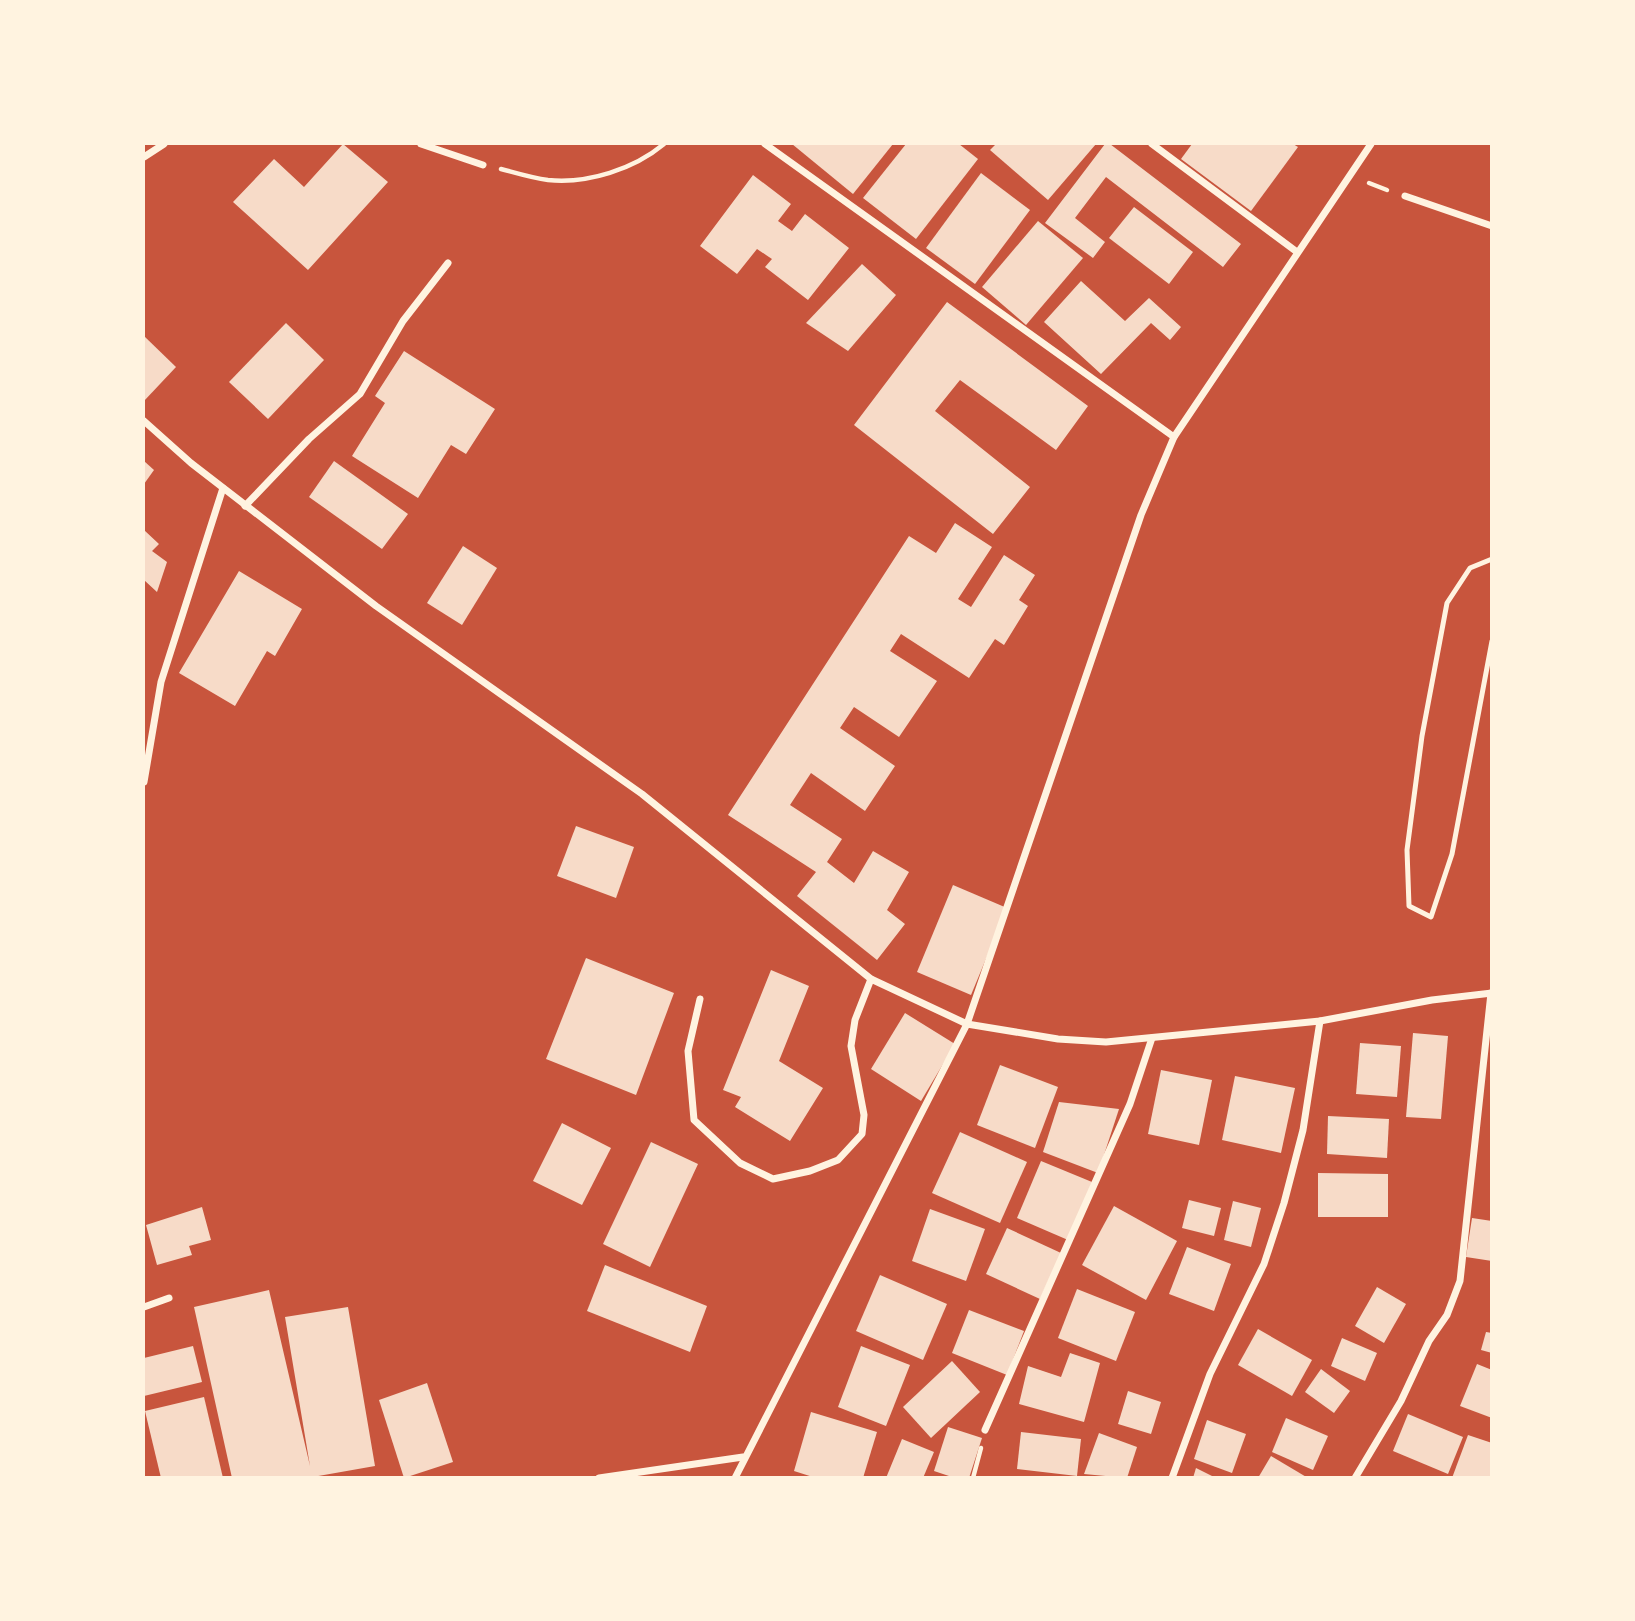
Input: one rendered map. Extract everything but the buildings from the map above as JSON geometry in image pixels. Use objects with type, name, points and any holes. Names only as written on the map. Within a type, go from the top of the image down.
[{"type":"street","points":[[144,157],[164,144]]},
{"type":"street","points":[[421,144],[483,165]]},
{"type":"street","points":[[765,144],[1174,437]]},
{"type":"street","points":[[1152,144],[1297,252]]},
{"type":"street","points":[[735,1478],[743,1457],[967,1024],[1141,515],[1174,437],[1371,144]]},
{"type":"street","points":[[1405,196],[1492,226]]},
{"type":"street","points":[[245,506],[309,439],[360,394],[403,321],[448,263]]},
{"type":"street","points":[[144,421],[245,506],[376,606],[642,794],[871,979],[967,1024],[1058,1039],[1106,1042],[1320,1021],[1432,1000],[1491,993],[1460,1281],[1447,1315],[1429,1341],[1401,1401],[1355,1478]]},
{"type":"street","points":[[144,782],[161,682],[223,488]]},
{"type":"street","points":[[700,999],[688,1051],[694,1120],[740,1163],[773,1179],[810,1171],[838,1160],[862,1134],[864,1115],[851,1046],[855,1020],[871,979]]},
{"type":"street","points":[[1172,1478],[1210,1374],[1264,1264],[1284,1203],[1303,1130],[1320,1021]]},
{"type":"street","points":[[985,1430],[1130,1104],[1152,1038]]},
{"type":"street","points":[[144,1307],[169,1298]]},
{"type":"street","points":[[599,1478],[743,1457]]},
{"type":"lane","points":[[1492,559],[1470,568],[1447,603],[1422,736],[1407,850],[1409,906],[1431,917],[1452,854],[1492,640]]},
{"type":"path","points":[[483,165],[549,180],[589,178],[649,156],[664,144]]},
{"type":"path","points":[[1349,176],[1405,196]]},
{"type":"path","points":[[973,1478],[985,1430]]}]
